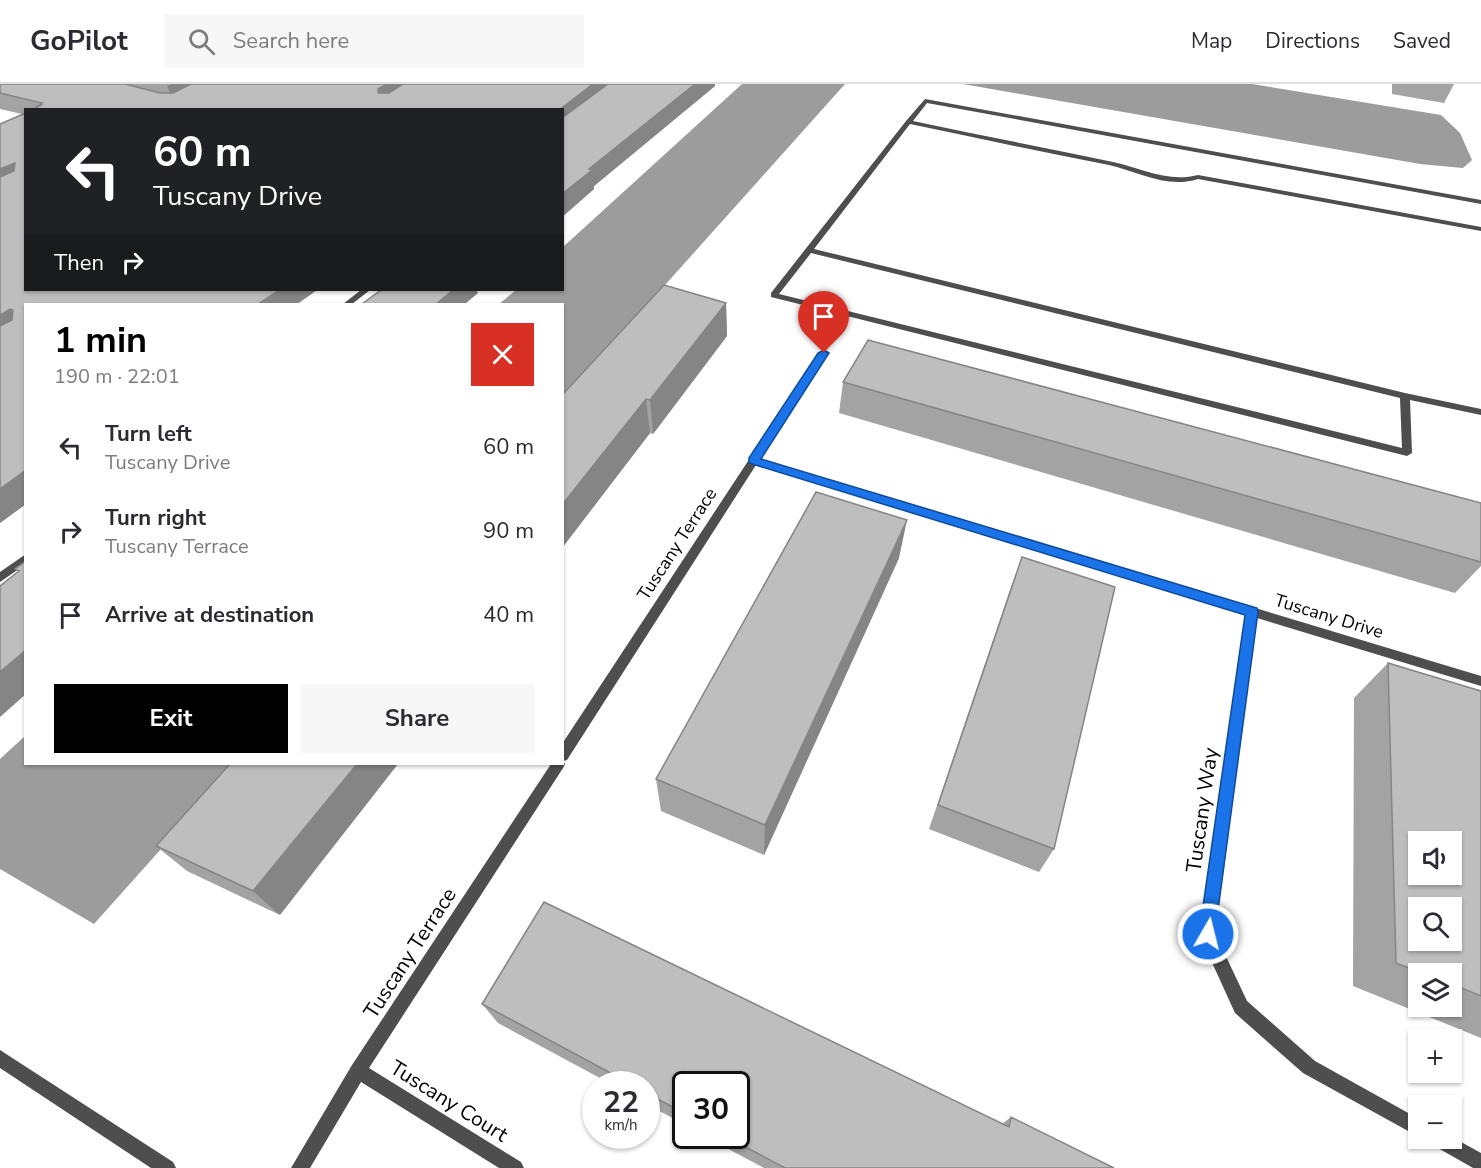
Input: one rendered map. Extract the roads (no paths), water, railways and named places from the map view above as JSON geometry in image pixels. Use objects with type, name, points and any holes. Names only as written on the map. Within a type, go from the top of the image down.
[{"type":"street","points":[[1406,396],[1407,453],[774,294],[925,101],[1481,202]]},
{"type":"street","points":[[908,122],[1118,165],[1138,173],[1187,182],[1198,177],[1481,229]]},
{"type":"street","points":[[809,250],[1406,396],[1481,412]]},
{"type":"street","points":[[348,303],[365,291]]},
{"type":"street","name":"Tuscany Terrace","points":[[564,753],[824,353]]},
{"type":"street","name":"Tuscany Drive","points":[[754,461],[1481,681]]},
{"type":"street","points":[[0,578],[24,560]]},
{"type":"street","name":"Tuscany Way","points":[[1252,612],[1208,934],[1241,1007],[1309,1067],[1408,1122]]},
{"type":"street","name":"Tuscany Terrace","points":[[300,1168],[358,1071],[557,765]]},
{"type":"street","points":[[0,1058],[167,1168]]},
{"type":"street","name":"Tuscany Court","points":[[358,1071],[515,1168]]},
{"type":"street","points":[[1456,1149],[1481,1163]]}]
